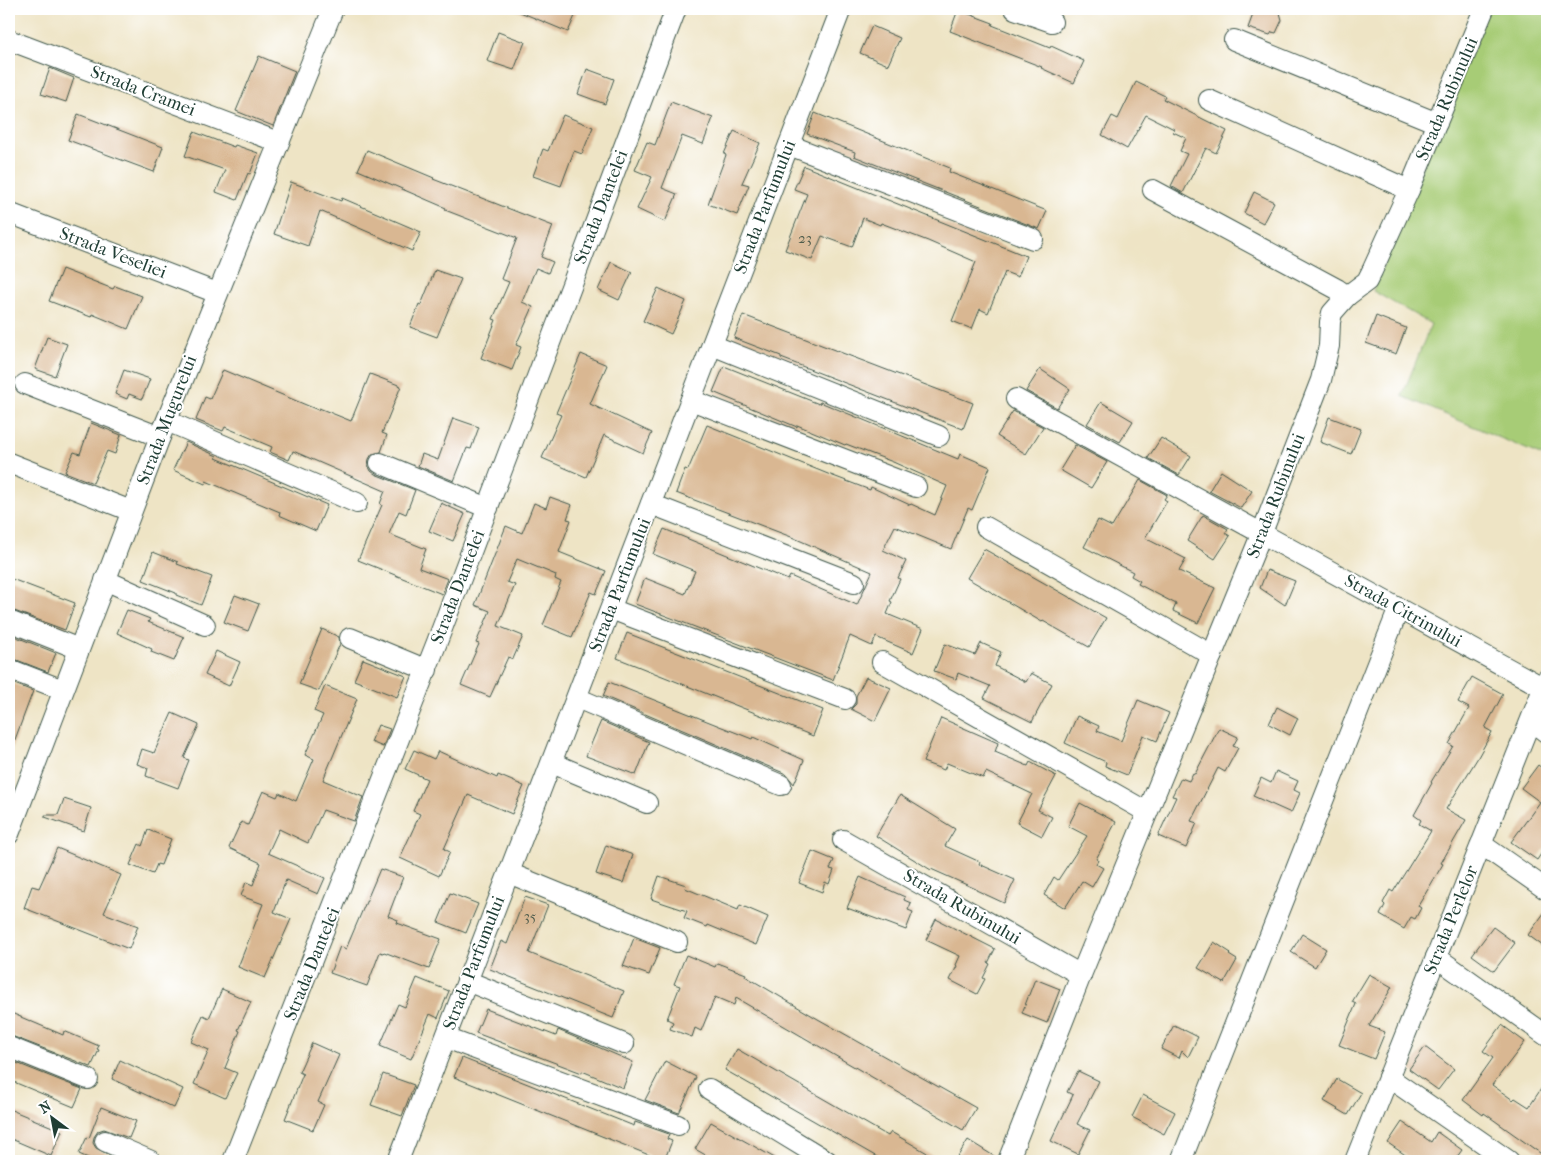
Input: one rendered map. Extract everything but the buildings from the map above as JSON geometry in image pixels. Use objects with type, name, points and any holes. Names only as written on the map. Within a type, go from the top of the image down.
[{"type":"street","name":"Strada Mugurelui","points":[[9,834],[163,429],[333,9]]},
{"type":"street","name":"Strada Dantelei","points":[[233,1161],[427,670],[676,9]]},
{"type":"street","name":"Strada Parfumului","points":[[398,1161],[841,9]]},
{"type":"street","points":[[1015,9],[1052,22]]},
{"type":"street","name":"Strada Rubinului","points":[[1008,1161],[1081,975],[1261,535],[1321,380],[1329,346],[1332,313],[1347,296],[1367,281],[1409,190],[1484,9]]},
{"type":"street","name":"Strada Cramei","points":[[9,40],[278,142]]},
{"type":"street","points":[[1234,40],[1437,123]]},
{"type":"street","points":[[1209,100],[1409,190]]},
{"type":"street","points":[[789,145],[1033,239]]},
{"type":"street","points":[[1153,190],[1347,296]]},
{"type":"street","name":"Strada Veseliei","points":[[9,213],[217,293]]},
{"type":"street","points":[[712,345],[940,436]]},
{"type":"street","points":[[25,384],[163,429],[357,503]]},
{"type":"street","name":"Strada Citrinului","points":[[1016,399],[1261,535],[1546,684]]},
{"type":"street","points":[[691,400],[916,487]]},
{"type":"street","points":[[9,463],[132,511]]},
{"type":"street","points":[[380,463],[488,508]]},
{"type":"street","points":[[652,504],[854,583]]},
{"type":"street","points":[[986,527],[1212,655]]},
{"type":"street","points":[[105,580],[205,625]]},
{"type":"street","points":[[1181,1161],[1399,608]]},
{"type":"street","points":[[611,609],[845,698]]},
{"type":"street","points":[[9,622],[78,649]]},
{"type":"street","points":[[350,638],[427,670]]},
{"type":"street","points":[[882,662],[1147,812]]},
{"type":"street","points":[[9,669],[63,690]]},
{"type":"street","name":"Strada Perlelor","points":[[1355,1161],[1546,684]]},
{"type":"street","points":[[577,698],[781,785]]},
{"type":"street","points":[[1531,721],[1547,733]]},
{"type":"street","points":[[552,763],[647,802]]},
{"type":"street","name":"Strada Rubinului","points":[[844,840],[1081,975]]},
{"type":"street","points":[[1481,844],[1547,890]]},
{"type":"street","points":[[509,873],[677,942]]},
{"type":"street","points":[[1436,957],[1547,1036]]},
{"type":"street","points":[[467,981],[624,1044]]},
{"type":"street","points":[[446,1038],[678,1125]]},
{"type":"street","points":[[9,1047],[88,1079]]},
{"type":"street","points":[[1388,1077],[1509,1161]]},
{"type":"street","points":[[709,1089],[827,1161]]},
{"type":"street","points":[[105,1141],[151,1161]]},
{"type":"green space","points":[[1485,9],[1547,9],[1547,458],[1402,396],[1431,324],[1373,291]]}]
